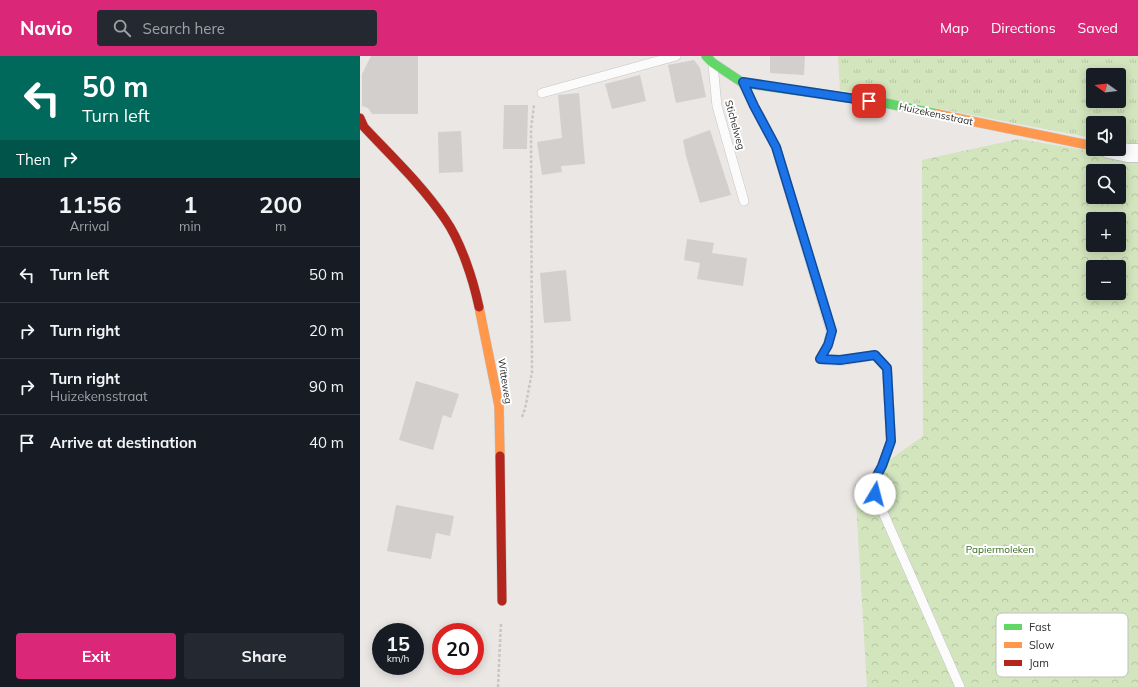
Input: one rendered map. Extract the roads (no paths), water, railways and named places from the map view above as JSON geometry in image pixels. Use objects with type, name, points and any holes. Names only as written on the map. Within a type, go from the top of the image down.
[{"type":"street","name":"Huizekensstraat","points":[[710,60],[743,82],[885,103],[1086,145]]},
{"type":"street","name":"Witteweg","points":[[360,118],[364,127],[422,188],[446,220],[465,258],[478,298],[498,406],[502,506],[502,601]]},
{"type":"street","points":[[1126,153],[1138,153]]},
{"type":"lane","points":[[542,93],[676,56]]},
{"type":"lane","name":"Stichelweg","points":[[710,60],[717,106],[744,201]]},
{"type":"lane","points":[[743,82],[776,147],[832,331],[828,345],[820,359],[840,360],[875,355],[887,368],[891,441],[882,466],[873,483],[875,494],[960,687]]},
{"type":"park label","name":"Papiermoleken","points":[[1000,549]]}]
